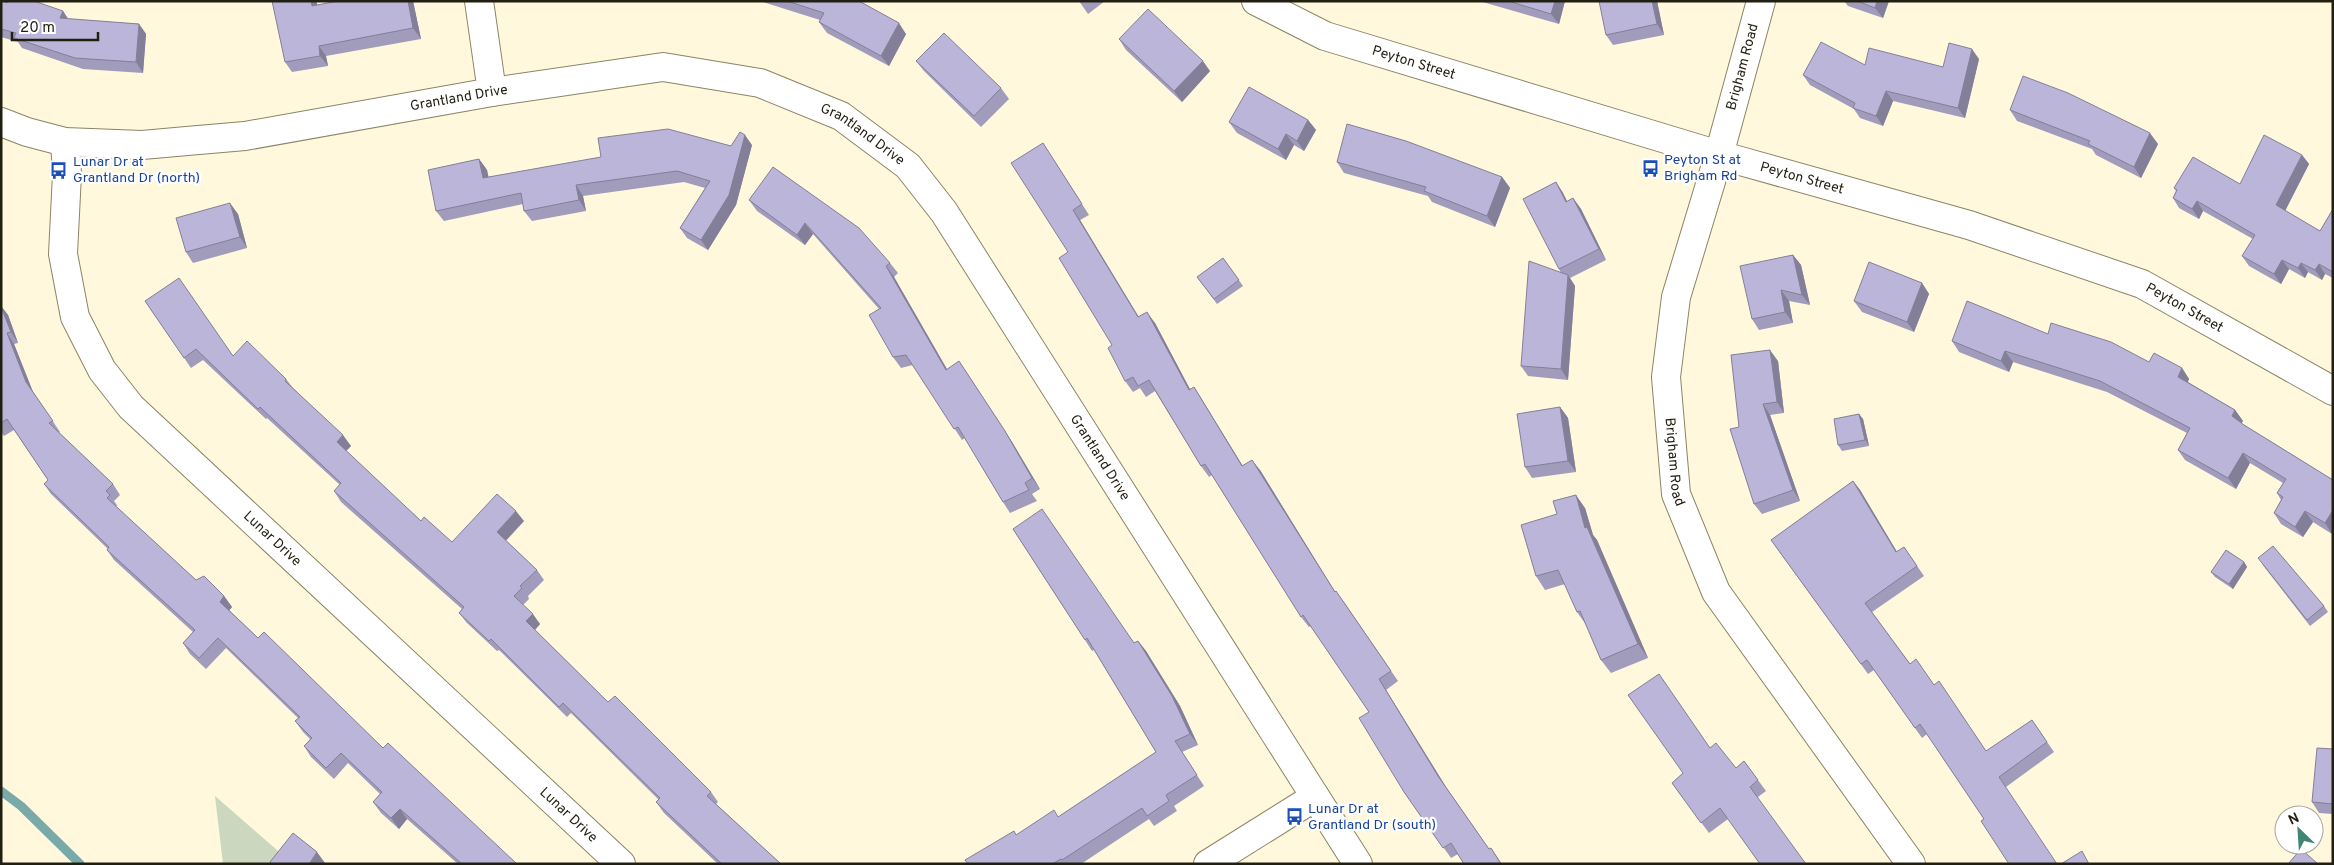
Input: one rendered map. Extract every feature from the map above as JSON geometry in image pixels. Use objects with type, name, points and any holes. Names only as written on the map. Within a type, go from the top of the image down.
[{"type":"street","points":[[479,1],[492,92]]},
{"type":"street","name":"Peyton Street","points":[[1256,1],[1325,36],[1719,155],[1969,225],[2142,284],[2333,390]]},
{"type":"street","name":"Brigham Road","points":[[1761,1],[1719,155],[1674,306],[1666,377],[1676,494],[1716,592],[1810,726],[1911,864]]},
{"type":"street","name":"Grantland Drive","points":[[1,122],[27,132],[65,142],[142,145],[245,136],[492,92],[663,67],[760,83],[841,116],[908,166],[944,212],[1358,864]]},
{"type":"street","name":"Lunar Drive","points":[[65,142],[67,174],[63,254],[75,316],[102,370],[131,407],[145,421],[621,864]]},
{"type":"street","points":[[1208,864],[1316,797]]},
{"type":"green space","points":[[215,796],[293,864],[223,864]]},
{"type":"building","points":[[1,1],[7,3],[8,1],[34,1],[63,11],[60,18],[139,24],[136,62],[75,58],[14,38],[16,33],[1,29]]},
{"type":"building","points":[[272,1],[311,1],[312,6],[338,1],[408,1],[413,28],[319,46],[320,56],[285,62]]},
{"type":"building","points":[[787,1],[859,1],[899,23],[881,56],[819,22],[824,13]]},
{"type":"building","points":[[1508,1],[1555,1],[1551,14]]},
{"type":"building","points":[[1599,1],[1652,1],[1657,24],[1606,35]]},
{"type":"building","points":[[1857,1],[1877,1],[1875,8]]},
{"type":"building","points":[[1148,9],[1203,61],[1174,91],[1119,39]]},
{"type":"building","points":[[944,33],[1001,88],[974,116],[916,61]]},
{"type":"building","points":[[1821,42],[1865,65],[1869,48],[1943,67],[1949,43],[1972,49],[1958,108],[1886,91],[1876,116],[1853,108],[1855,103],[1803,75]]},
{"type":"building","points":[[2023,76],[2068,93],[2150,133],[2134,167],[2088,144],[2090,141],[2010,110]]},
{"type":"building","points":[[1249,87],[1308,120],[1297,141],[1286,134],[1278,149],[1229,122]]},
{"type":"building","points":[[1347,124],[1406,141],[1502,177],[1487,216],[1424,191],[1426,187],[1337,162]]},
{"type":"building","points":[[668,129],[731,146],[740,132],[745,135],[729,195],[701,240],[680,228],[710,181],[677,171],[576,185],[579,200],[524,211],[521,193],[436,211],[428,170],[479,159],[483,178],[601,157],[598,138]]},
{"type":"building","points":[[2264,135],[2302,155],[2276,205],[2320,231],[2333,209],[2333,272],[2319,264],[2315,270],[2301,263],[2298,268],[2282,260],[2274,274],[2242,256],[2255,235],[2197,201],[2192,209],[2173,198],[2177,190],[2174,188],[2193,157],[2240,184]]},
{"type":"building","points":[[1043,143],[1082,204],[1073,210],[1138,317],[1147,312],[1189,390],[1194,387],[1242,466],[1252,460],[1335,592],[1391,671],[1379,679],[1438,776],[1501,864],[1464,864],[1451,843],[1443,848],[1404,792],[1359,718],[1369,712],[1303,615],[1301,617],[1205,464],[1201,466],[1149,380],[1138,386],[1133,377],[1125,381],[1108,348],[1112,345],[1059,258],[1068,252],[1011,163]]},
{"type":"building","points":[[773,167],[859,228],[890,263],[886,266],[946,370],[959,361],[1005,431],[1032,478],[1025,483],[1029,490],[1003,502],[958,427],[954,429],[906,355],[893,357],[869,315],[881,308],[805,223],[797,235],[749,200]]},
{"type":"building","points":[[1556,182],[1566,202],[1573,198],[1599,249],[1559,269],[1523,199]]},
{"type":"building","points":[[230,203],[240,237],[186,252],[176,218]]},
{"type":"building","points":[[1793,255],[1802,295],[1781,290],[1785,312],[1752,319],[1740,266]]},
{"type":"building","points":[[1223,258],[1239,280],[1214,299],[1197,277]]},
{"type":"building","points":[[1529,261],[1568,275],[1561,369],[1521,366]]},
{"type":"building","points":[[1869,262],[1922,283],[1907,322],[1854,301]]},
{"type":"building","points":[[179,278],[233,356],[247,341],[286,379],[285,381],[343,435],[337,442],[421,521],[424,517],[452,542],[497,494],[516,511],[497,532],[537,570],[520,586],[522,588],[514,596],[533,614],[526,621],[608,702],[615,696],[711,792],[707,796],[781,864],[722,864],[656,802],[660,798],[563,703],[559,707],[491,639],[489,641],[459,613],[464,607],[334,491],[341,483],[260,407],[258,409],[196,349],[184,358],[145,301]]},
{"type":"building","points":[[1967,301],[2048,334],[2051,323],[2111,342],[2149,362],[2154,353],[2182,368],[2178,377],[2235,410],[2232,416],[2244,425],[2333,480],[2333,510],[2325,523],[2305,511],[2295,527],[2274,513],[2283,497],[2277,493],[2286,479],[2243,453],[2228,478],[2178,450],[2190,428],[2100,381],[2005,351],[2001,361],[1952,341]]},
{"type":"building","points":[[1,307],[11,332],[7,333],[26,382],[53,421],[49,423],[113,484],[106,491],[110,495],[107,498],[196,580],[204,576],[224,596],[220,602],[258,638],[264,632],[383,748],[388,743],[517,864],[462,864],[400,809],[391,818],[373,802],[382,792],[341,753],[326,768],[304,746],[312,738],[295,721],[300,717],[218,638],[199,658],[183,643],[195,630],[107,550],[109,547],[44,484],[48,480],[7,419],[1,423]]},
{"type":"building","points":[[1770,350],[1777,402],[1763,404],[1793,490],[1754,504],[1730,429],[1739,427],[1731,355]]},
{"type":"building","points":[[1560,407],[1568,461],[1525,467],[1517,414]]},
{"type":"building","points":[[1859,414],[1865,440],[1838,445],[1834,419]]},
{"type":"building","points":[[1853,481],[1896,552],[1904,547],[1917,566],[1865,603],[1910,664],[1916,659],[1934,685],[1939,681],[1986,751],[2032,720],[2047,742],[1999,777],[2057,864],[2009,864],[1981,821],[1984,819],[1920,724],[1915,728],[1867,660],[1861,664],[1771,540]]},
{"type":"building","points":[[1576,495],[1585,528],[1587,527],[1638,644],[1601,660],[1580,611],[1577,612],[1558,570],[1536,576],[1521,525],[1557,514],[1553,501]]},
{"type":"building","points":[[1042,509],[1134,643],[1138,641],[1172,696],[1190,734],[1175,741],[1197,775],[1166,795],[1169,801],[1147,816],[1142,808],[1062,860],[1052,864],[968,864],[965,860],[1014,831],[1016,835],[1054,810],[1058,817],[1156,752],[1087,638],[1085,640],[1013,529]]},
{"type":"building","points":[[2273,546],[2324,606],[2307,620],[2258,558]]},
{"type":"building","points":[[2226,550],[2244,562],[2229,584],[2211,572]]},
{"type":"building","points":[[1659,674],[1710,748],[1716,743],[1736,768],[1744,761],[1758,780],[1750,787],[1806,864],[1760,864],[1720,808],[1701,823],[1672,783],[1683,773],[1628,695]]},
{"type":"building","points":[[2317,748],[2333,749],[2333,804],[2312,802]]},
{"type":"building","points":[[293,833],[317,852],[309,864],[272,864],[270,862]]},
{"type":"building","points":[[2082,851],[2089,864],[2061,864]]},
{"type":"building","points":[[2296,855],[2308,855],[2318,864],[2288,864]]},
{"type":"waterway","points":[[1,791],[21,806],[80,864]]},
{"type":"place","name":"Peyton St at Brigham Rd","points":[[1650,168]]},
{"type":"place","name":"Lunar Dr at Grantland Dr (north)","points":[[59,170]]},
{"type":"place","name":"Lunar Dr at Grantland Dr (south)","points":[[1294,817]]}]
